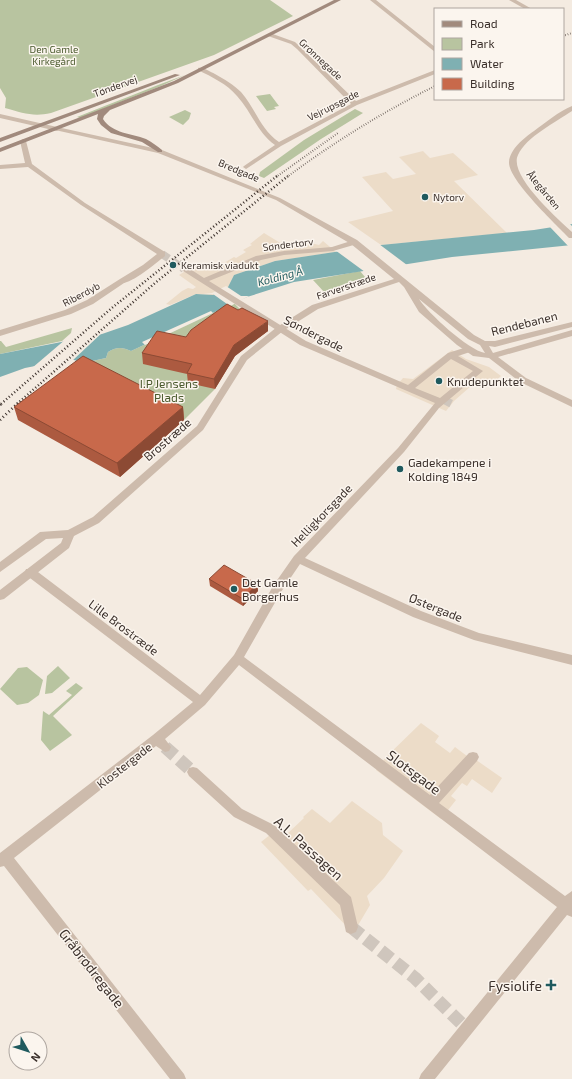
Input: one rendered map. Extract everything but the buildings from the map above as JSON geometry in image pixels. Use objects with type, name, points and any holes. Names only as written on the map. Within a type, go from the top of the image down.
[{"type":"main road","name":"Tøndervej","points":[[0,150],[176,82],[338,0]]},
{"type":"main road","name":"Tøndervej","points":[[0,140],[178,74],[198,70]]},
{"type":"main road","points":[[109,109],[101,115],[100,119],[105,126],[114,131],[144,142],[160,151]]},
{"type":"street","points":[[373,0],[434,49]]},
{"type":"street","points":[[512,0],[527,8]]},
{"type":"street","name":"Grønnegade","points":[[270,35],[293,43],[355,104]]},
{"type":"street","points":[[198,70],[223,82],[240,95],[270,140],[279,145]]},
{"type":"street","name":"Vejrupsgade","points":[[246,167],[279,145],[355,104],[434,72]]},
{"type":"street","name":"Ålegården","points":[[572,108],[526,141],[515,152],[512,161],[514,168],[526,185],[572,236]]},
{"type":"street","name":"Bredgade","points":[[0,116],[160,151],[278,199],[357,244],[471,337],[483,343],[491,356],[523,380],[572,404]]},
{"type":"street","points":[[0,167],[29,165],[23,141]]},
{"type":"street","name":"Riberdyb","points":[[0,333],[68,312],[90,302],[146,267],[162,254],[83,204],[29,165]]},
{"type":"street","name":"Søndertorv","points":[[204,281],[259,258],[284,253],[333,249],[357,244]]},
{"type":"street","name":"Søndergade","points":[[184,269],[303,343],[441,402]]},
{"type":"street","name":"Bredgade","points":[[404,281],[422,310],[467,350],[476,354],[491,356]]},
{"type":"street","name":"Farverstræde","points":[[280,329],[315,307],[333,300],[404,281]]},
{"type":"street","name":"Rendebanen","points":[[483,343],[496,344],[572,324]]},
{"type":"street","name":"Brostræde","points":[[0,568],[44,534],[70,534],[96,520],[200,428],[244,358],[280,329]]},
{"type":"street","name":"Rendebanen","points":[[491,356],[572,332]]},
{"type":"street","points":[[408,389],[451,355],[467,350]]},
{"type":"street","points":[[441,402],[479,371],[451,355]]},
{"type":"street","name":"Helligkorsgade","points":[[238,658],[277,589],[298,559],[401,450],[436,406],[441,402]]},
{"type":"street","name":"Brostræde","points":[[0,596],[65,545],[70,534]]},
{"type":"street","name":"Østergade","points":[[298,559],[417,614],[464,632],[478,637],[572,660]]},
{"type":"street","name":"Lille Brostræde","points":[[30,572],[201,702]]},
{"type":"street","name":"Klostergade","points":[[3,859],[161,743],[201,702],[238,658]]},
{"type":"street","name":"Slotsgade","points":[[238,658],[570,905]]},
{"type":"street","points":[[431,803],[473,757]]},
{"type":"street","name":"A.L. Passagen","points":[[193,772],[238,813],[270,829],[346,902],[351,927]]},
{"type":"street","name":"Gråbrødregade","points":[[3,859],[179,1079]]},
{"type":"street","points":[[426,1079],[570,905]]},
{"type":"green space","name":"Den Gamle Kirkegård","points":[[0,0],[270,0],[293,16],[214,55],[51,113],[33,114],[5,108],[6,98],[0,88]]},
{"type":"green space","points":[[185,75],[80,118],[77,117],[144,90]]},
{"type":"green space","points":[[270,94],[279,106],[274,107],[276,109],[267,111],[256,96]]},
{"type":"green space","points":[[355,109],[363,113],[321,139],[264,178],[259,176],[260,172],[304,140]]},
{"type":"green space","points":[[185,110],[191,113],[189,119],[183,125],[169,117]]},
{"type":"green space","points":[[360,271],[365,277],[363,279],[325,293],[313,280]]},
{"type":"green space","name":"I.P Jensens Plads","points":[[234,303],[240,309],[227,315],[193,375],[215,389],[184,420],[86,370],[83,363],[106,358],[108,352],[116,348],[131,351]]},
{"type":"green space","points":[[72,328],[71,333],[62,341],[0,354],[0,341],[6,347]]},
{"type":"green space","points":[[58,666],[70,678],[52,693],[45,694],[47,676]]},
{"type":"green space","points":[[27,667],[43,680],[39,695],[28,703],[17,705],[0,689],[18,668]]},
{"type":"green space","points":[[76,683],[83,688],[53,716],[72,735],[50,751],[41,740],[43,711],[49,715],[72,695],[66,691]]},
{"type":"shaded area","name":"Nytorv","points":[[423,151],[430,158],[453,153],[478,175],[454,181],[507,233],[381,245],[348,222],[393,211],[362,177],[386,172],[393,179],[416,174],[399,157]]},
{"type":"shaded area","points":[[264,233],[282,244],[284,243],[293,248],[297,246],[302,249],[311,243],[319,245],[323,241],[336,252],[275,261],[234,275],[228,287],[213,295],[196,294],[170,305],[166,304],[182,291],[188,288],[193,289],[196,287],[179,275],[197,264],[200,267],[209,265],[212,267],[222,262],[224,263],[234,257],[236,258],[246,252],[243,250],[252,245],[250,244]]},
{"type":"shaded area","name":"Knudepunktet","points":[[452,350],[466,359],[489,367],[501,376],[491,385],[479,379],[454,401],[446,411],[396,389],[397,385],[403,378],[413,379]]},
{"type":"shaded area","points":[[421,723],[439,736],[435,742],[450,753],[455,747],[502,778],[492,793],[472,779],[467,786],[462,783],[451,796],[456,800],[441,819],[376,770],[386,757]]},
{"type":"shaded area","points":[[352,801],[382,823],[383,835],[403,851],[384,878],[367,896],[370,905],[357,927],[350,930],[311,889],[308,891],[261,842],[280,827],[287,834],[312,809],[330,823]]},
{"type":"water","name":"Kolding Å","points":[[572,224],[572,245],[452,257],[294,282],[247,297],[131,351],[116,348],[108,352],[106,358],[83,363],[71,359],[25,368],[0,377],[0,354],[102,334],[128,325],[196,294],[213,295],[228,287],[234,275],[275,261],[381,245],[534,230]]},
{"type":"pier","points":[[569,223],[572,226],[572,247],[570,248],[550,227]]},
{"type":"pier","points":[[379,244],[407,265],[365,272],[335,250]]},
{"type":"pier","points":[[226,286],[241,296],[249,296],[225,309],[227,304],[213,294],[203,294],[212,293]]},
{"type":"pier","points":[[211,311],[213,313],[145,345],[142,342]]},
{"type":"pier","points":[[104,331],[72,361],[32,368],[66,339]]},
{"type":"tunnel","points":[[162,254],[184,269]]},
{"type":"tunnel","points":[[444,400],[452,404]]},
{"type":"tunnel","points":[[165,747],[193,772]]},
{"type":"tunnel","points":[[351,927],[415,978],[467,1029]]},
{"type":"railway","points":[[564,36],[572,33]]},
{"type":"railway","points":[[287,177],[359,128],[434,87]]},
{"type":"railway","points":[[276,177],[338,133]]},
{"type":"railway","points":[[1,404],[113,307],[277,176]]},
{"type":"railway","points":[[17,404],[155,283],[288,176]]},
{"type":"railway","points":[[0,420],[18,403]]},
{"type":"place","name":"Nytorv","points":[[425,197]]},
{"type":"place","name":"Keramisk viadukt","points":[[173,265]]},
{"type":"place","name":"Knudepunktet","points":[[439,381]]},
{"type":"place","name":"Gadekampene i Kolding 1849","points":[[400,469]]},
{"type":"place","name":"Det Gamle Borgerhus","points":[[234,589]]},
{"type":"place","name":"Fysiolife","points":[[551,985]]}]
